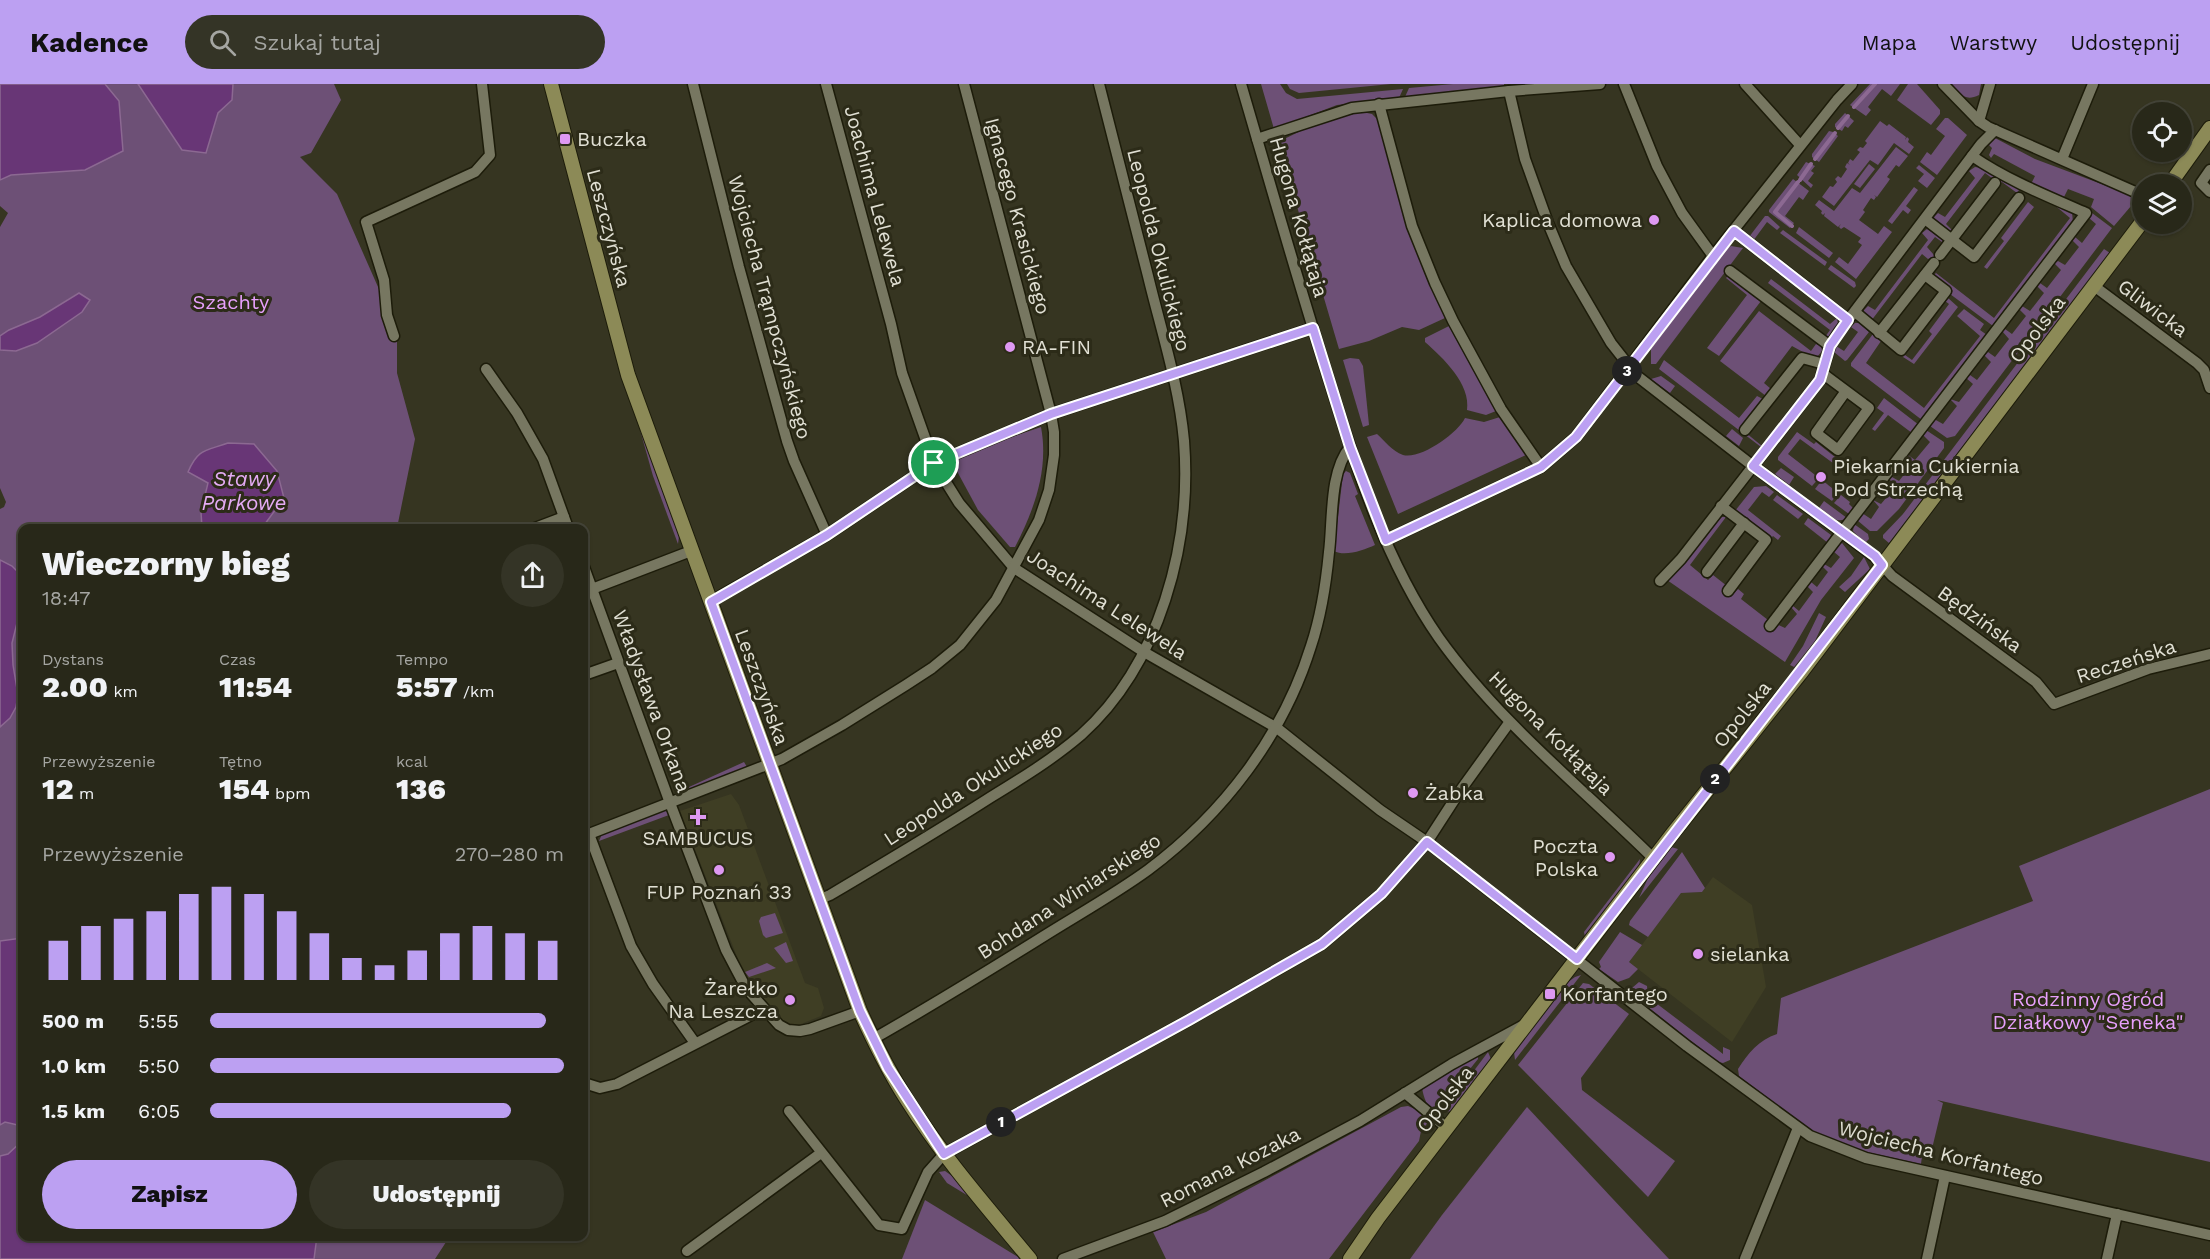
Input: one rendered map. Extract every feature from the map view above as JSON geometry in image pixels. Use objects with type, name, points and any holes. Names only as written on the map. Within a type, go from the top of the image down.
[{"type":"street","points":[[394,336],[387,315],[384,280],[366,222],[475,172],[490,155],[482,84]]},
{"type":"street","name":"Leszczyńska","points":[[551,84],[628,375],[860,1011],[906,1099],[944,1154],[1030,1259]]},
{"type":"street","name":"Wojciecha Trąmpczyńskiego","points":[[693,84],[739,267],[787,441],[827,535]]},
{"type":"street","name":"Joachima Lelewela","points":[[826,84],[891,324],[902,373],[934,463],[959,503],[1014,568],[1144,652],[1277,728],[1380,810],[1427,842],[1577,959]]},
{"type":"street","name":"Ignacego Krasickiego","points":[[588,834],[769,764],[842,725],[932,668],[960,645],[996,600],[1039,520],[1049,490],[1054,455],[1051,414],[964,84]]},
{"type":"street","name":"Leopolda Okulickiego","points":[[818,900],[932,835],[1054,756],[1082,734],[1122,687],[1144,652],[1171,578],[1180,539],[1184,506],[1186,472],[1184,439],[1172,375],[1099,84]]},
{"type":"street","name":"Hugona Kołłątaja","points":[[1241,84],[1350,447],[1386,540],[1424,615],[1479,690],[1509,723],[1654,859]]},
{"type":"street","points":[[1257,139],[1334,112],[1379,104],[1600,84]]},
{"type":"street","points":[[1624,84],[1657,166],[1682,213],[1713,256]]},
{"type":"street","points":[[1745,84],[1800,145]]},
{"type":"street","points":[[1386,540],[1541,467],[1576,437],[1713,256],[1800,145],[1852,84]]},
{"type":"street","points":[[1943,84],[1979,121],[2132,190]]},
{"type":"street","points":[[1979,121],[1990,84]]},
{"type":"street","points":[[2062,159],[2093,84]]},
{"type":"street","name":"Będzińska","points":[[1509,91],[1525,159],[1566,266],[1611,343],[1638,376],[1753,466],[1875,556],[1901,583],[2036,682],[2054,705]]},
{"type":"street","points":[[1379,104],[1412,226],[1435,283],[1477,368],[1501,409],[1541,467]]},
{"type":"street","points":[[2177,174],[2210,128]]},
{"type":"street","points":[[1660,581],[1681,559],[1820,380],[1830,346],[1972,156],[1995,130]]},
{"type":"street","points":[[1770,626],[2086,213],[1991,169],[1972,156]]},
{"type":"street","points":[[2210,170],[2201,183],[2210,192]]},
{"type":"street","points":[[1879,333],[1995,183]]},
{"type":"street","points":[[1924,219],[1974,257],[2019,198]]},
{"type":"street","points":[[1734,231],[1900,350],[1946,291],[1925,275]]},
{"type":"street","name":"Opolska","points":[[1350,1259],[1378,1218],[1654,859],[1800,674],[2133,234]]},
{"type":"street","points":[[1730,271],[1830,346]]},
{"type":"street","name":"Gliwicka","points":[[2094,286],[2197,363],[2204,370],[2210,388]]},
{"type":"street","points":[[711,602],[827,535],[934,463],[1051,414],[1313,328]]},
{"type":"street","points":[[1745,430],[1802,358],[1823,368],[1846,391],[1869,408],[1838,450],[1816,433],[1846,391]]},
{"type":"street","points":[[486,369],[517,413],[543,459],[566,523]]},
{"type":"street","name":"Bohdana Winiarskiego","points":[[873,1039],[957,990],[1147,870],[1187,838],[1255,762],[1277,728],[1311,646],[1324,589],[1335,485],[1340,462],[1350,447]]},
{"type":"street","points":[[1721,506],[1766,540],[1728,591]]},
{"type":"street","points":[[1707,573],[1744,523]]},
{"type":"street","points":[[592,589],[692,551]]},
{"type":"street","name":"Władysława Orkana","points":[[588,578],[726,950],[746,988],[763,1009],[779,1025],[788,1030],[800,1031],[860,1011]]},
{"type":"street","name":"Reczeńska","points":[[2054,705],[2148,669],[2210,654]]},
{"type":"street","points":[[588,674],[618,663]]},
{"type":"street","points":[[789,1111],[879,1225],[902,1229],[928,1172],[944,1154],[1189,1020],[1322,944],[1381,894],[1427,842],[1509,723]]},
{"type":"street","points":[[588,840],[631,946],[653,984],[695,1043]]},
{"type":"street","name":"Wojciecha Korfantego","points":[[1577,959],[1687,1046],[1798,1128],[1824,1143],[1855,1154],[1945,1176],[2210,1235]]},
{"type":"street","points":[[588,1084],[600,1088],[617,1084],[763,1009]]},
{"type":"street","name":"Romana Kozaka","points":[[1063,1259],[1171,1218],[1360,1121],[1452,1064],[1527,1024]]},
{"type":"street","points":[[1405,1093],[1447,1128]]},
{"type":"street","points":[[1745,1259],[1798,1128]]},
{"type":"street","points":[[687,1251],[821,1153]]},
{"type":"street","points":[[1927,1259],[1945,1176]]},
{"type":"street","points":[[2107,1259],[2117,1214]]},
{"type":"shaded area","points":[[731,794],[739,805],[805,983],[818,988],[824,1008],[821,1016],[796,1026],[786,1023],[776,1015],[743,972],[680,811]]},
{"type":"shaded area","name":"sielanka","points":[[1713,877],[1752,905],[1766,987],[1732,1042],[1629,962],[1681,893],[1702,892]]},
{"type":"green space","name":"Szachty","points":[[0,84],[334,84],[341,100],[311,153],[300,157],[337,194],[397,330],[397,373],[415,439],[398,524],[265,524],[283,498],[188,472],[208,482],[201,512],[202,524],[18,524],[18,572],[0,560],[0,509],[6,502],[0,488],[0,350],[16,351],[78,293],[40,317],[0,336],[0,227],[8,213],[0,206]]},
{"type":"green space","points":[[1261,84],[1280,84],[1286,93],[1297,99],[1403,89],[1399,98],[1337,105],[1274,129]]},
{"type":"green space","points":[[1287,84],[1391,84],[1299,93],[1290,89]]},
{"type":"green space","points":[[1453,84],[1504,84],[1504,87],[1405,97],[1409,88]]},
{"type":"green space","points":[[1870,84],[1900,84],[1891,96],[1882,89],[1868,107],[1871,110],[1866,116],[1850,105]]},
{"type":"green space","points":[[1908,84],[1917,84],[1940,110],[1940,114],[1931,125],[1897,100]]},
{"type":"green space","points":[[1951,84],[1981,84],[1979,95],[1966,97]]},
{"type":"green space","points":[[1362,112],[1372,114],[1379,121],[1407,227],[1445,318],[1419,330],[1402,327],[1369,341],[1339,349],[1278,142],[1317,123]]},
{"type":"green space","points":[[1845,113],[1854,121],[1848,128],[1845,126],[1842,131],[1835,127],[1835,124]]},
{"type":"green space","points":[[1945,118],[1948,118],[1967,135],[1937,175],[1920,162],[1927,152],[1931,155],[1945,136],[1936,129]]},
{"type":"green space","points":[[1880,121],[1887,126],[1889,124],[1906,137],[1905,140],[1907,137],[1908,142],[1914,147],[1909,154],[1894,143],[1878,165],[1870,160],[1834,206],[1822,197],[1830,186],[1833,187],[1837,182],[1835,179],[1838,176],[1841,178],[1847,169],[1845,167],[1847,163],[1850,165],[1848,163],[1850,159],[1853,161],[1860,152],[1857,150],[1860,147],[1863,148],[1867,143],[1865,141]]},
{"type":"green space","points":[[1829,131],[1838,136],[1819,162],[1812,157],[1812,154]]},
{"type":"green space","points":[[1995,138],[2035,159],[2128,194],[2132,196],[2132,205],[2114,226],[2091,207],[2094,199],[2068,189],[2064,197],[2031,184],[2035,176],[1994,154],[1991,158],[1989,155],[1992,148],[1989,145]]},
{"type":"green space","points":[[1896,147],[1908,156],[1899,167],[1896,165],[1887,177],[1890,179],[1877,197],[1874,195],[1876,197],[1874,200],[1871,198],[1859,220],[1878,234],[1884,226],[1892,232],[1856,279],[1835,262],[1839,257],[1848,264],[1862,245],[1858,242],[1861,238],[1844,227],[1841,229],[1839,227],[1841,224],[1838,227],[1815,205],[1819,200],[1834,211],[1852,188],[1860,193]]},
{"type":"green space","points":[[1806,162],[1815,166],[1811,171],[1814,173],[1808,181],[1813,185],[1811,188],[1797,175]]},
{"type":"green space","points":[[1869,164],[1875,169],[1860,188],[1854,184]]},
{"type":"green space","points":[[1919,165],[1935,178],[1927,188],[1918,181],[1924,174],[1916,168]]},
{"type":"green space","points":[[1975,167],[1982,168],[2019,190],[2017,193],[1985,173],[1946,224],[1952,230],[1949,232],[1934,217],[1938,213],[1945,217],[1975,178],[1969,171]]},
{"type":"green space","points":[[1793,179],[1809,191],[1803,200],[1799,197],[1785,216],[1794,223],[1790,228],[1769,210]]},
{"type":"green space","points":[[1914,187],[1918,190],[1906,206],[1911,210],[1908,214],[1903,210],[1892,224],[1888,221]]},
{"type":"green space","points":[[2028,202],[2034,207],[1987,269],[1984,267],[2004,241],[2001,238]]},
{"type":"green space","points":[[2052,203],[2072,212],[2073,223],[1993,326],[1950,294],[1953,291],[1934,275],[1936,273],[1994,318],[2070,218]]},
{"type":"green space","points":[[2092,213],[2112,228],[1955,436],[1947,438],[1930,426],[1934,419],[1943,424],[1957,406],[1950,399],[1959,402],[1973,384],[1966,378],[1970,375],[1977,380],[1991,362],[1984,355],[1988,352],[1995,357],[2009,339],[2002,331],[2005,329],[2012,334],[2026,316],[2019,309],[2022,306],[2030,311],[2044,293],[2037,286],[2040,283],[2047,288],[2061,270],[2054,263],[2058,261],[2065,265],[2079,247],[2072,240],[2075,237],[2082,243],[2096,224],[2089,218]]},
{"type":"green space","points":[[1765,216],[1780,227],[1777,230],[1767,222],[1753,241],[1749,237]]},
{"type":"green space","points":[[1799,227],[1833,253],[1829,258],[1796,233]]},
{"type":"green space","points":[[1927,229],[1944,240],[1942,242],[1935,237],[1927,247],[1940,262],[1932,257],[1928,259],[1922,254],[1871,321],[1863,314],[1864,310],[1868,306],[1875,310],[1928,240],[1922,233]]},
{"type":"green space","points":[[1783,230],[1827,262],[1825,266],[1780,233]]},
{"type":"green space","points":[[1731,246],[1743,248],[1656,364],[1651,364],[1651,346],[1723,251]]},
{"type":"green space","points":[[2104,249],[2110,253],[1889,543],[1883,535],[1903,514]]},
{"type":"green space","points":[[1831,265],[1855,282],[1856,286],[1854,288],[1828,269]]},
{"type":"green space","points":[[1728,276],[1761,301],[1719,356],[1707,348],[1747,295],[1726,278]]},
{"type":"green space","points":[[1771,279],[1830,324],[1837,318],[1838,324],[1827,338],[1825,337],[1830,330],[1768,283]]},
{"type":"green space","points":[[1948,298],[1958,307],[1914,364],[1903,357],[1905,355],[1912,360],[1932,334],[1929,331],[1949,304],[1945,301]]},
{"type":"green space","points":[[1964,309],[1984,324],[1980,330],[1987,335],[1922,420],[1851,366],[1873,334],[1881,341],[1866,363],[1924,408],[1980,336],[1957,316]]},
{"type":"green space","points":[[1759,311],[1811,351],[1816,344],[1821,346],[1822,351],[1817,357],[1812,357],[1792,346],[1764,383],[1771,389],[1766,396],[1720,361]]},
{"type":"green space","points":[[1859,323],[1869,332],[1845,361],[1834,352],[1836,346],[1844,351],[1858,332],[1851,327]]},
{"type":"green space","points":[[1449,326],[1496,411],[1486,415],[1467,410],[1465,391],[1460,381],[1425,342],[1425,338]]},
{"type":"green space","points":[[1359,359],[1363,366],[1369,425],[1363,427],[1343,360]]},
{"type":"green space","points":[[1664,360],[1739,418],[1757,396],[1763,399],[1740,428],[1762,446],[1659,369]]},
{"type":"green space","points":[[1661,376],[1675,386],[1670,393],[1651,379]]},
{"type":"green space","points":[[1884,398],[1919,425],[1912,433],[1888,415],[1875,431],[1872,429],[1884,413],[1877,408]]},
{"type":"green space","points":[[1500,417],[1526,455],[1398,514],[1367,437],[1377,434],[1395,451],[1403,455],[1410,455],[1428,449],[1447,438],[1465,418],[1484,422]]},
{"type":"green space","points":[[1041,427],[1043,459],[1038,489],[1022,533],[1015,547],[1010,547],[978,510],[952,462]]},
{"type":"green space","points":[[1732,429],[1743,438],[1739,446],[1726,436]]},
{"type":"green space","points":[[640,430],[679,536],[678,544],[653,476]]},
{"type":"green space","points":[[1926,430],[1944,442],[1944,448],[1899,509],[1877,531],[1870,531],[1857,520],[1862,513],[1871,519],[1879,507],[1873,500],[1881,504],[1896,486],[1889,479],[1892,477],[1899,481],[1913,463],[1906,456],[1915,460],[1930,442],[1923,435]]},
{"type":"green space","points":[[1797,432],[1814,444],[1816,442],[1840,461],[1837,466],[1800,439],[1788,454],[1819,478],[1812,486],[1778,460]]},
{"type":"green space","points":[[1781,468],[1794,477],[1789,485],[1775,474]]},
{"type":"green space","points":[[1346,471],[1350,473],[1358,494],[1355,496],[1375,545],[1360,551],[1338,553],[1334,551],[1343,474]]},
{"type":"green space","points":[[1822,480],[1838,493],[1832,501],[1815,489]]},
{"type":"green space","points":[[1766,486],[1774,492],[1769,497],[1762,492],[1748,510],[1781,536],[1778,540],[1773,536],[1771,538],[1735,511],[1754,487]]},
{"type":"green space","points":[[1777,495],[1803,514],[1798,519],[1773,500]]},
{"type":"green space","points":[[1841,495],[1850,502],[1853,508],[1849,514],[1834,503]]},
{"type":"green space","points":[[1824,501],[1847,518],[1839,520],[1829,516],[1819,508]]},
{"type":"green space","points":[[1726,517],[1690,565],[1708,580],[1713,575],[1727,586],[1723,591],[1730,597],[1738,589],[1744,594],[1741,599],[1768,620],[1785,628],[1797,614],[1791,607],[1799,611],[1813,592],[1807,586],[1811,582],[1817,587],[1828,572],[1822,566],[1824,564],[1831,568],[1840,557],[1834,552],[1839,545],[1842,543],[1854,558],[1821,600],[1785,662],[1667,580],[1685,563],[1718,519]]},
{"type":"green space","points":[[1808,518],[1831,535],[1828,543],[1804,524]]},
{"type":"green space","points":[[1854,524],[1868,534],[1869,539],[1865,543],[1853,531]]},
{"type":"green space","points":[[1864,557],[1870,569],[1845,592],[1839,587],[1851,576]]},
{"type":"green space","points":[[1819,613],[1826,617],[1815,641],[1794,667],[1790,665],[1803,646]]},
{"type":"green space","points":[[18,619],[18,1241],[447,1241],[435,1259],[0,1259],[0,727],[10,718],[12,643]]},
{"type":"green space","points":[[744,762],[747,767],[679,794],[678,792]]},
{"type":"green space","name":"Rodzinny Ogród Działkowy \"Seneka\"","points":[[2210,789],[2210,1162],[1937,1100],[1943,1103],[1930,1157],[1922,1156],[1921,1164],[1858,1150],[1829,1139],[1809,1129],[1739,1076],[1738,1069],[1750,1052],[1759,1043],[1777,1034],[1781,998],[2033,901],[2019,866]]},
{"type":"green space","points":[[663,810],[669,815],[599,841],[602,834]]},
{"type":"green space","points":[[1671,847],[1678,849],[1639,898],[1649,876]]},
{"type":"green space","points":[[1682,852],[1705,888],[1702,892],[1681,893],[1648,937],[1629,925],[1630,921]]},
{"type":"green space","points":[[1640,859],[1639,867],[1585,937],[1584,932]]},
{"type":"green space","points":[[775,913],[783,933],[766,938],[759,921],[761,917]]},
{"type":"green space","points":[[1620,932],[1642,945],[1629,962],[1638,969],[1629,978],[1618,982],[1599,969],[1601,967],[1599,962]]},
{"type":"green space","points":[[786,942],[793,961],[786,963],[774,948]]},
{"type":"green space","points":[[767,963],[776,968],[749,977],[745,972]]},
{"type":"green space","points":[[1581,975],[1515,1060],[1514,1052],[1568,982]]},
{"type":"green space","points":[[1639,982],[1647,986],[1648,997],[1723,1054],[1723,1047],[1730,1050],[1730,1060],[1723,1063],[1718,1062],[1634,996],[1632,988]]},
{"type":"green space","points":[[1583,983],[1589,984],[1629,1014],[1581,1078],[1582,1090],[1675,1161],[1648,1197],[1518,1065]]},
{"type":"green space","points":[[1488,1052],[1491,1059],[1452,1111],[1443,1112]]},
{"type":"green space","points":[[1478,1056],[1478,1059],[1436,1111],[1430,1107],[1422,1088],[1455,1067]]},
{"type":"green space","points":[[1408,1106],[1422,1112],[1430,1120],[1421,1131],[1419,1141],[1329,1259],[1166,1259],[1153,1232],[1206,1212],[1401,1107]]},
{"type":"green space","points":[[1527,1107],[1669,1259],[1410,1259]]},
{"type":"green space","points":[[945,1171],[970,1197],[947,1183],[939,1172]]},
{"type":"green space","points":[[925,1200],[1018,1257],[1019,1259],[902,1259]]},
{"type":"water","points":[[0,84],[105,84],[119,101],[123,151],[85,170],[11,175],[0,180]]},
{"type":"water","points":[[138,84],[233,84],[232,100],[218,113],[206,153],[182,150]]},
{"type":"water","points":[[79,293],[90,300],[82,312],[37,343],[16,351],[0,350],[0,336],[40,317]]},
{"type":"water","name":"Stawy Parkowe","points":[[228,443],[254,444],[277,471],[284,498],[265,524],[202,524],[201,512],[208,483],[188,472],[195,458],[208,449]]},
{"type":"water","points":[[0,560],[18,572],[18,619],[12,643],[18,695],[16,707],[10,718],[0,727]]},
{"type":"water","points":[[18,939],[18,1125],[5,1122],[0,1125],[0,941]]},
{"type":"water","points":[[18,1145],[18,1241],[316,1241],[314,1259],[0,1259],[0,1156],[8,1154]]},
{"type":"waterway","points":[[1854,107],[1875,84]]},
{"type":"waterway","points":[[1838,128],[1848,116]]},
{"type":"waterway","points":[[1815,159],[1835,133]]},
{"type":"waterway","points":[[1800,180],[1811,164]]},
{"type":"waterway","points":[[1792,226],[1775,212],[1798,182]]},
{"type":"place","name":"Buczka","points":[[565,139]]},
{"type":"place","name":"Kaplica domowa","points":[[1654,220]]},
{"type":"place","name":"RA-FIN","points":[[1010,347]]},
{"type":"place","name":"Piekarnia Cukiernia Pod Strzechą","points":[[1821,477]]},
{"type":"place","name":"Żabka","points":[[1413,793]]},
{"type":"place","name":"SAMBUCUS","points":[[698,817]]},
{"type":"place","name":"Poczta Polska","points":[[1610,857]]},
{"type":"place","name":"FUP Poznań 33","points":[[719,870]]},
{"type":"place","name":"sielanka","points":[[1698,954]]},
{"type":"place","name":"Korfantego","points":[[1550,994]]},
{"type":"place","name":"Żarełko Na Leszcza","points":[[790,1000]]},
{"type":"route","points":[[1734,231],[1848,320],[1830,346],[1820,380],[1753,466],[1875,556],[1882,565],[1800,674],[1673,833],[1577,959],[1427,842],[1381,894],[1322,944],[1189,1020],[944,1154],[906,1099],[860,1011],[711,602],[827,535],[934,463],[1051,414],[1313,328],[1350,447],[1386,540],[1541,467],[1558,454],[1576,437],[1734,231]]}]
